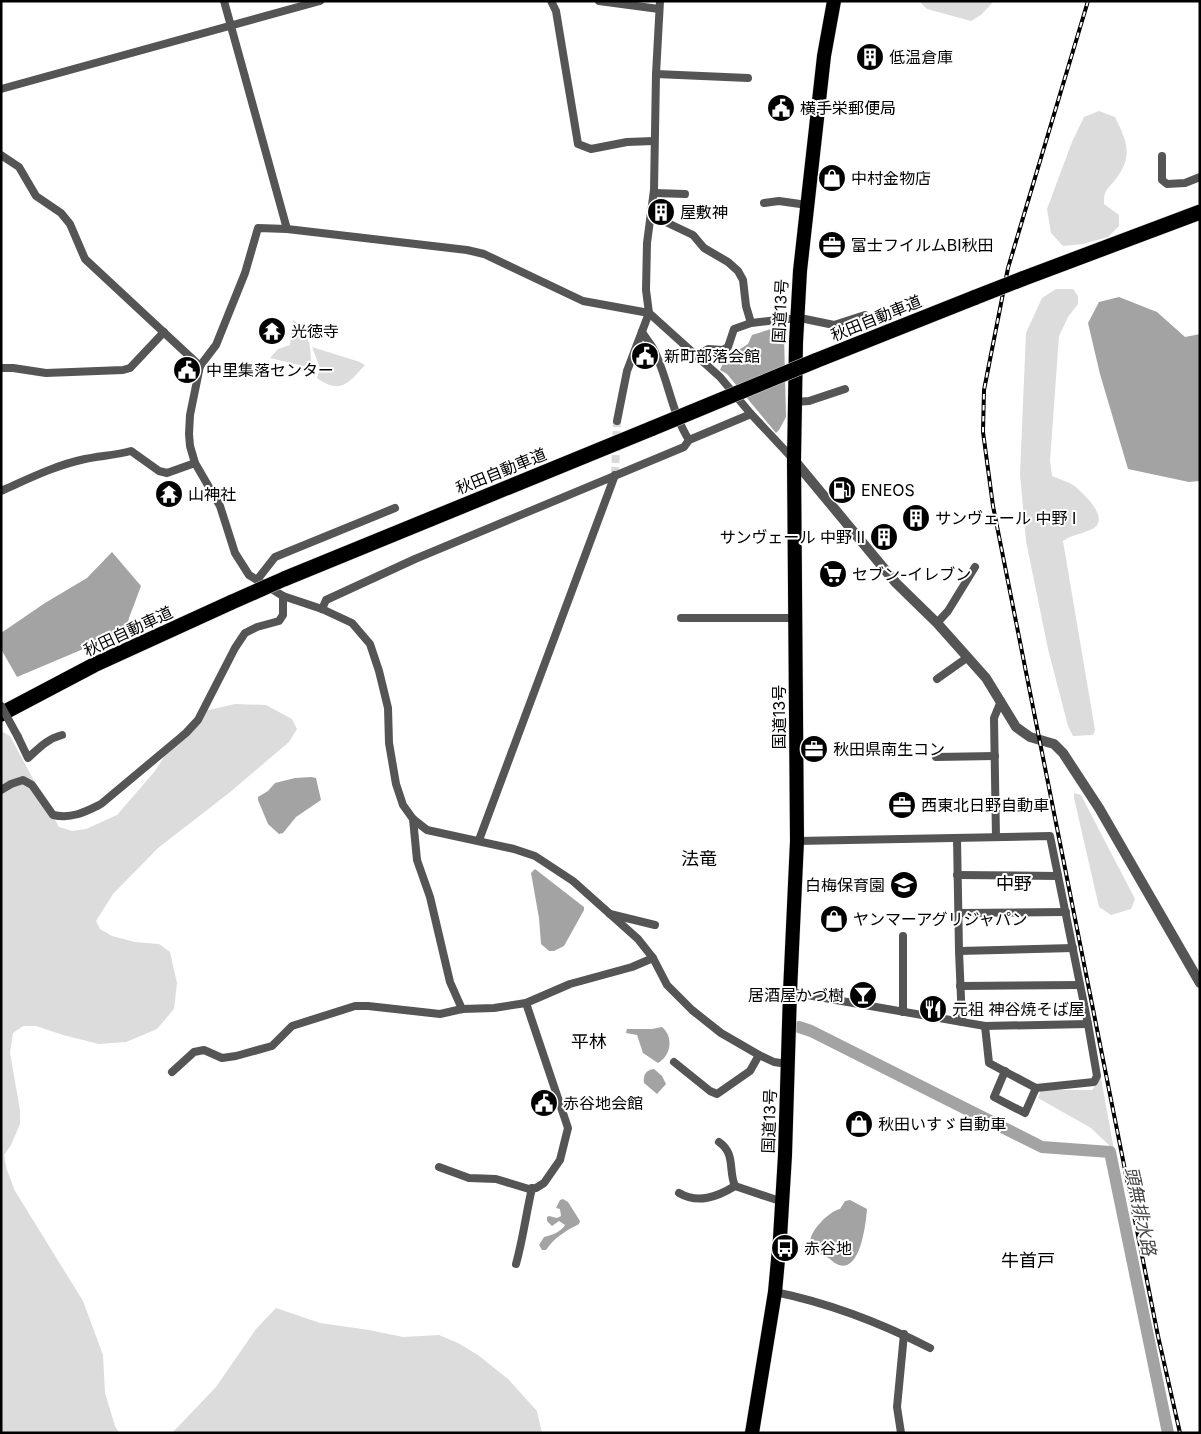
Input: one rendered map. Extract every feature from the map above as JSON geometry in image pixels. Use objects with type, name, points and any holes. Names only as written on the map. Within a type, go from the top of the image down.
[{"type":"highway","name":"国道13号","points":[[752,1433],[775,1292],[783,1202],[797,841],[794,460],[797,319],[800,271],[824,56],[834,1]]},
{"type":"highway","name":"秋田自動車道","points":[[1,714],[94,666],[284,579],[816,361],[1022,279],[1200,212]]},
{"type":"highway","name":"秋田自動車道","points":[[1022,279],[1200,220]]},
{"type":"street","points":[[224,1],[287,229]]},
{"type":"street","points":[[1,89],[320,1]]},
{"type":"street","points":[[551,1],[556,11],[578,144],[591,149],[627,142],[654,141]]},
{"type":"street","points":[[599,1],[660,5],[656,74],[654,193],[647,252],[646,290],[649,313],[627,371],[617,421]]},
{"type":"street","points":[[656,74],[748,78]]},
{"type":"street","points":[[1,155],[19,167],[26,182],[36,196],[61,214],[70,224],[85,259],[200,366]]},
{"type":"street","points":[[1162,156],[1162,180],[1167,184],[1185,183],[1200,178]]},
{"type":"street","points":[[654,193],[685,194]]},
{"type":"street","points":[[764,203],[779,201],[807,205]]},
{"type":"street","points":[[651,215],[693,235],[704,248],[728,262],[738,271],[743,280],[746,306],[751,323]]},
{"type":"street","points":[[788,1064],[774,1062],[759,1055],[721,1033],[692,1010],[667,985],[653,958],[638,939],[572,881],[535,856],[479,840],[427,830],[413,819],[403,805],[396,784],[389,743],[388,708],[370,644],[352,623],[322,609],[284,596],[249,575],[234,553],[220,506],[196,463],[190,446],[190,415],[200,366],[216,345],[245,273],[258,228],[287,229],[468,250],[484,254],[583,301],[649,313],[720,377],[794,460],[896,583],[937,623],[986,678],[1008,716],[1022,733],[1054,744],[1064,753],[1200,983]]},
{"type":"street","points":[[697,356],[708,349],[723,350],[728,346],[734,329],[751,323],[804,319],[834,325],[865,314]]},
{"type":"street","points":[[1,368],[46,373],[123,370],[130,368],[164,332]]},
{"type":"street","points":[[642,332],[652,347],[673,405],[689,440]]},
{"type":"street","points":[[795,402],[808,401],[845,389]]},
{"type":"street","points":[[322,609],[326,600],[406,563],[684,447],[689,440],[751,414]]},
{"type":"street","points":[[1,491],[45,472],[85,459],[131,451],[159,470],[167,473],[196,463]]},
{"type":"street","points":[[479,840],[615,475]]},
{"type":"street","points":[[257,580],[275,557],[395,508]]},
{"type":"street","points":[[937,623],[948,611],[975,567]]},
{"type":"street","points":[[1,790],[23,780],[28,782],[32,784],[53,816],[65,818],[85,812],[101,804],[186,733],[198,720],[235,648],[245,633],[257,627],[279,621],[284,615],[284,596]]},
{"type":"street","points":[[681,618],[796,618]]},
{"type":"street","points":[[936,679],[968,657]]},
{"type":"street","points":[[996,837],[994,718],[1001,702]]},
{"type":"street","points":[[1,706],[28,758],[44,743],[62,735]]},
{"type":"street","points":[[936,757],[994,756]]},
{"type":"street","points":[[413,819],[417,860],[430,897],[450,982],[462,1009]]},
{"type":"street","points":[[797,841],[1050,836],[1097,1076],[1094,1082],[1036,1088],[989,1062],[985,1026]]},
{"type":"street","points":[[957,838],[958,951],[962,1022]]},
{"type":"street","points":[[957,875],[1058,876]]},
{"type":"street","points":[[959,913],[1066,912]]},
{"type":"street","points":[[608,914],[655,925]]},
{"type":"street","points":[[903,936],[903,1012]]},
{"type":"street","points":[[958,951],[1073,948]]},
{"type":"street","points":[[172,1072],[194,1052],[204,1050],[222,1058],[263,1049],[272,1046],[292,1026],[355,1006],[440,1014],[462,1009],[494,1008],[526,1003],[570,984],[632,968],[653,958]]},
{"type":"street","points":[[960,986],[1080,985]]},
{"type":"street","points":[[790,992],[985,1026],[1088,1024]]},
{"type":"street","points":[[439,1167],[469,1178],[496,1179],[529,1189],[536,1188],[544,1182],[560,1160],[568,1128],[526,1003]]},
{"type":"street","points":[[674,1062],[710,1091],[717,1094],[750,1071],[759,1055]]},
{"type":"street","points":[[1005,1071],[994,1097],[1025,1113],[1036,1088]]},
{"type":"street","points":[[719,1142],[726,1146],[729,1154],[732,1166],[731,1178],[735,1186],[783,1202]]},
{"type":"street","points":[[679,1193],[686,1197],[702,1199],[720,1196],[735,1186]]},
{"type":"street","points":[[516,1264],[524,1235],[525,1216],[532,1188]]},
{"type":"street","points":[[775,1292],[808,1299],[904,1334],[930,1348]]},
{"type":"street","points":[[901,1433],[897,1407],[904,1334]]},
{"type":"shaded area","points":[[919,1],[994,1],[981,15],[971,21],[927,9]]},
{"type":"shaded area","points":[[1099,111],[1115,117],[1123,134],[1127,149],[1125,164],[1104,196],[1104,204],[1119,215],[1119,226],[1108,237],[1083,244],[1063,246],[1051,233],[1047,209],[1072,142],[1084,117]]},
{"type":"shaded area","points":[[1056,289],[1073,289],[1078,296],[1078,304],[1068,317],[1059,336],[1050,461],[1052,476],[1077,488],[1093,505],[1099,518],[1094,528],[1063,541],[1095,730],[1093,735],[1073,736],[1068,726],[1048,649],[1026,541],[1020,474],[1026,333],[1042,298]]},
{"type":"shaded area","points":[[1119,297],[1157,312],[1185,337],[1200,334],[1200,481],[1189,482],[1128,469],[1100,374],[1088,323],[1099,302]]},
{"type":"shaded area","points":[[293,320],[299,324],[307,335],[311,368],[270,358],[278,349],[290,345]]},
{"type":"shaded area","points":[[771,329],[784,335],[786,417],[776,433],[727,374],[720,370],[725,359],[735,358],[739,355],[740,349],[748,344],[752,335]]},
{"type":"shaded area","points":[[312,347],[365,365],[349,382],[344,385],[332,386],[317,378],[320,368]]},
{"type":"shaded area","points":[[112,552],[141,586],[126,631],[17,677],[1,649],[1,633],[45,603],[87,578]]},
{"type":"shaded area","points":[[235,704],[266,705],[292,719],[297,729],[289,742],[229,793],[158,848],[113,894],[96,921],[100,929],[112,936],[135,942],[159,944],[170,952],[177,983],[174,1009],[157,1029],[126,1042],[99,1044],[36,1026],[23,1026],[13,1033],[10,1053],[20,1110],[20,1124],[11,1145],[4,1155],[7,1170],[15,1191],[83,1301],[103,1355],[105,1393],[119,1433],[1,1433],[1,731],[10,736],[59,827],[72,831],[86,829],[117,815],[155,771],[178,735],[200,712]]},
{"type":"shaded area","points":[[295,778],[316,778],[321,800],[296,817],[283,833],[279,834],[268,824],[258,797],[268,791],[275,783]]},
{"type":"shaded area","points":[[1074,793],[1081,795],[1135,899],[1131,909],[1111,915],[1099,907]]},
{"type":"shaded area","points":[[535,869],[584,907],[564,946],[554,951],[549,951],[541,944],[539,918],[531,873]]},
{"type":"shaded area","points":[[662,1027],[668,1036],[669,1046],[666,1056],[658,1063],[643,1053],[637,1035],[626,1033],[627,1029]]},
{"type":"shaded area","points":[[654,1069],[662,1076],[666,1084],[657,1094],[644,1083],[645,1074]]},
{"type":"shaded area","points":[[1101,1078],[1114,1150],[1091,1128],[1038,1098],[1041,1090],[1092,1090]]},
{"type":"shaded area","points":[[563,1199],[568,1202],[580,1221],[579,1224],[560,1235],[546,1250],[542,1250],[539,1245],[544,1237],[559,1231],[565,1225],[559,1221],[552,1226],[547,1221],[549,1216],[557,1218],[561,1216],[560,1209],[556,1208],[560,1200]]},
{"type":"shaded area","points":[[850,1200],[867,1209],[864,1234],[853,1261],[846,1265],[839,1265],[814,1250],[810,1240],[815,1229],[825,1218],[840,1209],[845,1201]]},
{"type":"shaded area","points":[[276,1308],[320,1323],[403,1337],[439,1335],[458,1343],[478,1355],[508,1379],[537,1411],[542,1433],[172,1433],[216,1387],[256,1329]]},
{"type":"waterway","name":"頭無排水路","points":[[799,1027],[811,1031],[1042,1147],[1110,1152],[1168,1433]]},
{"type":"tunnel","points":[[615,475],[617,421]]},
{"type":"railway","points":[[1088,1],[1008,268],[984,390],[983,432],[993,506],[1158,1336],[1180,1433]]},
{"type":"place","name":"低温倉庫","points":[[870,57]]},
{"type":"place","name":"横手栄郵便局","points":[[781,108]]},
{"type":"place","name":"中村金物店","points":[[832,178]]},
{"type":"place","name":"屋敷神","points":[[661,212]]},
{"type":"place","name":"富士フイルムBI秋田","points":[[832,245]]},
{"type":"place","name":"光徳寺","points":[[272,331]]},
{"type":"place","name":"新町部落会館","points":[[645,356]]},
{"type":"place","name":"中里集落センター","points":[[187,370]]},
{"type":"place","name":"ENEOS","points":[[842,490]]},
{"type":"place","name":"山神社","points":[[169,494]]},
{"type":"place","name":"サンヴェール 中野 I","points":[[916,518]]},
{"type":"place","name":"サンヴェール 中野 II","points":[[884,537]]},
{"type":"place","name":"セブン-イレブン","points":[[833,574]]},
{"type":"place","name":"秋田県南生コン","points":[[814,749]]},
{"type":"place","name":"西東北日野自動車","points":[[902,805]]},
{"type":"place","name":"白梅保育園","points":[[904,885]]},
{"type":"place","name":"ヤンマーアグリジャパン","points":[[834,919]]},
{"type":"place","name":"居酒屋かづ樹","points":[[863,995]]},
{"type":"place","name":"元祖 神谷焼そば屋","points":[[933,1009]]},
{"type":"place","name":"赤谷地会館","points":[[544,1103]]},
{"type":"place","name":"秋田いすゞ自動車","points":[[859,1124]]},
{"type":"place","name":"赤谷地","points":[[785,1248]]},
{"type":"district","name":"法竜","points":[[699,859]]},
{"type":"district","name":"中野","points":[[1014,884]]},
{"type":"district","name":"平林","points":[[589,1042]]},
{"type":"district","name":"牛首戸","points":[[1028,1261]]}]
